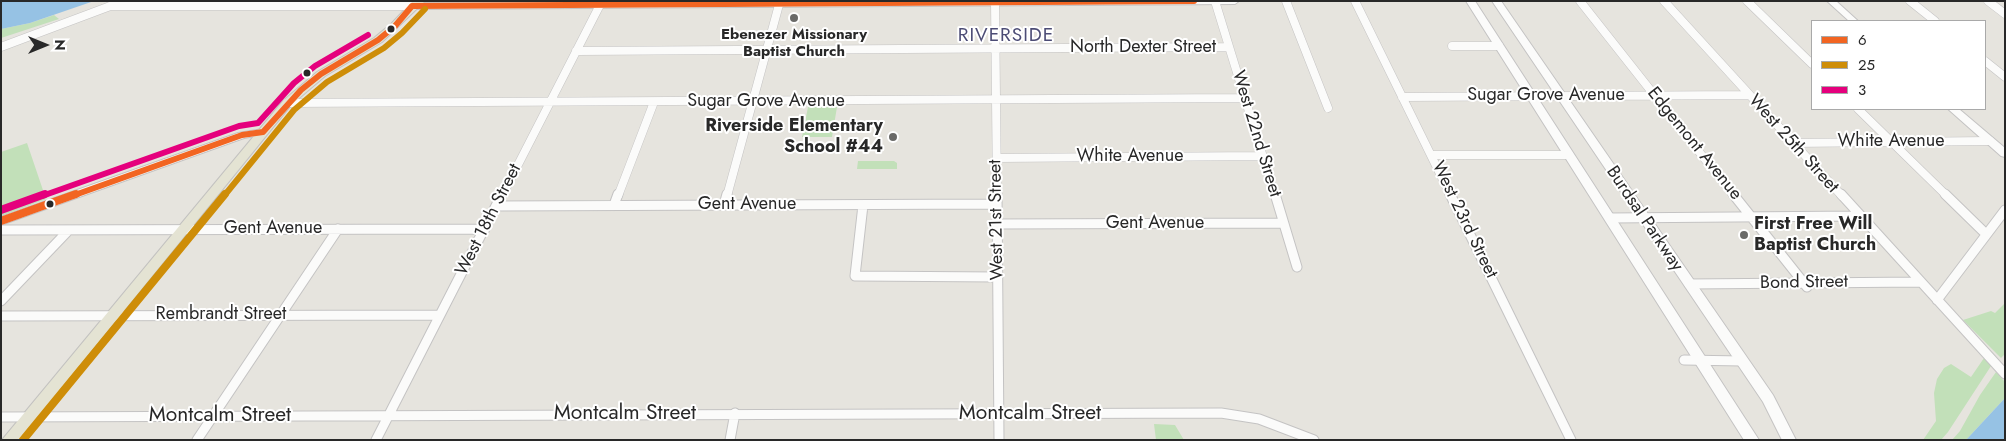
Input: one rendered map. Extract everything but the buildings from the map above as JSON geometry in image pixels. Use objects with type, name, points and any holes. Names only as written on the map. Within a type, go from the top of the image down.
[{"type":"main road","points":[[10,440],[287,103],[321,74],[378,40],[400,21],[415,3]]},
{"type":"street","points":[[1,47],[124,1]]},
{"type":"street","name":"West 22nd Street","points":[[1215,1],[1297,267]]},
{"type":"street","points":[[110,6],[415,3],[1234,1]]},
{"type":"street","points":[[1286,1],[1328,108]]},
{"type":"street","name":"West 23rd Street","points":[[1355,1],[1572,440]]},
{"type":"street","name":"Burdsal Parkway","points":[[1470,1],[1752,440]]},
{"type":"street","name":"Burdsal Parkway","points":[[1496,1],[1773,407],[1789,440]]},
{"type":"street","name":"Edgemont Avenue","points":[[1580,1],[1805,285]]},
{"type":"street","name":"West 25th Street","points":[[1664,1],[2005,374]]},
{"type":"street","points":[[1747,1],[1811,63]]},
{"type":"street","points":[[1831,1],[1853,20]]},
{"type":"street","points":[[1910,1],[1934,20]]},
{"type":"street","points":[[1988,1],[2005,14]]},
{"type":"street","name":"West 21st Street","points":[[995,2],[999,440]]},
{"type":"street","name":"West 18th Street","points":[[376,440],[601,3]]},
{"type":"street","points":[[724,205],[780,3]]},
{"type":"street","points":[[1452,46],[1499,46]]},
{"type":"street","name":"North Dexter Street","points":[[576,51],[995,50],[1229,47]]},
{"type":"street","points":[[1986,62],[2005,77]]},
{"type":"street","name":"Sugar Grove Avenue","points":[[1402,97],[1749,95]]},
{"type":"street","name":"Sugar Grove Avenue","points":[[287,103],[1245,98]]},
{"type":"street","points":[[614,205],[654,102]]},
{"type":"street","points":[[1859,110],[1986,234]]},
{"type":"street","points":[[1954,110],[2005,154]]},
{"type":"street","points":[[1,221],[242,135],[263,132]]},
{"type":"street","name":"White Avenue","points":[[1792,143],[1990,141]]},
{"type":"street","points":[[1431,155],[1569,155]]},
{"type":"street","name":"White Avenue","points":[[996,158],[1262,156]]},
{"type":"street","name":"Gent Avenue","points":[[496,206],[997,204]]},
{"type":"street","points":[[863,205],[855,276],[998,277]]},
{"type":"street","points":[[1937,300],[2005,210]]},
{"type":"street","points":[[1610,218],[1859,216]]},
{"type":"street","name":"Gent Avenue","points":[[997,224],[1283,223]]},
{"type":"street","name":"Gent Avenue","points":[[1,230],[485,228]]},
{"type":"street","points":[[198,440],[338,229]]},
{"type":"street","points":[[1,302],[68,231]]},
{"type":"street","name":"Bond Street","points":[[1689,284],[1805,285],[1920,282]]},
{"type":"street","name":"Rembrandt Street","points":[[1,316],[440,314]]},
{"type":"street","points":[[1684,360],[1742,361]]},
{"type":"street","points":[[730,440],[735,413]]},
{"type":"street","name":"Montcalm Street","points":[[1,417],[735,413],[1221,413],[1248,416]]},
{"type":"street","points":[[1248,416],[1314,440]]},
{"type":"green space","points":[[54,15],[59,19],[1,38],[1,29],[30,23]]},
{"type":"green space","points":[[808,107],[837,107],[832,137],[802,137]]},
{"type":"green space","points":[[27,143],[46,199],[1,216],[1,152]]},
{"type":"green space","points":[[858,161],[894,161],[897,163],[897,169],[857,169]]},
{"type":"green space","points":[[2005,303],[2005,354],[2001,358],[1963,320],[1991,311],[1995,313]]},
{"type":"green space","points":[[1984,358],[1991,366],[1948,432],[1941,440],[1923,440],[1936,421],[1934,393],[1937,379],[1944,368],[1951,364],[1971,377]]},
{"type":"green space","points":[[1996,372],[2005,382],[2005,398],[1966,440],[1952,440],[1960,431],[1980,395]]},
{"type":"green space","points":[[1154,424],[1175,425],[1184,440],[1156,440]]},
{"type":"water","points":[[1,1],[94,1],[30,23],[1,29]]},
{"type":"water","points":[[2005,398],[2005,440],[1966,440]]},
{"type":"transit line","name":"6","points":[[1,221],[242,135],[263,132],[301,90],[321,74],[378,40],[395,26],[412,6],[1194,1]]},
{"type":"transit line","name":"25","points":[[23,440],[294,110],[327,82],[384,48],[402,33],[425,9]]},
{"type":"transit line","name":"3","points":[[1,210],[239,126],[258,123],[294,83],[315,66],[368,35]]},
{"type":"place","name":"Ebenezer Missionary Baptist Church","points":[[794,18]]},
{"type":"place","name":"Riverside Elementary School #44","points":[[893,137]]},
{"type":"place","name":"First Free Will Baptist Church","points":[[1744,235]]},
{"type":"district","name":"RIVERSIDE","points":[[1006,36]]}]
